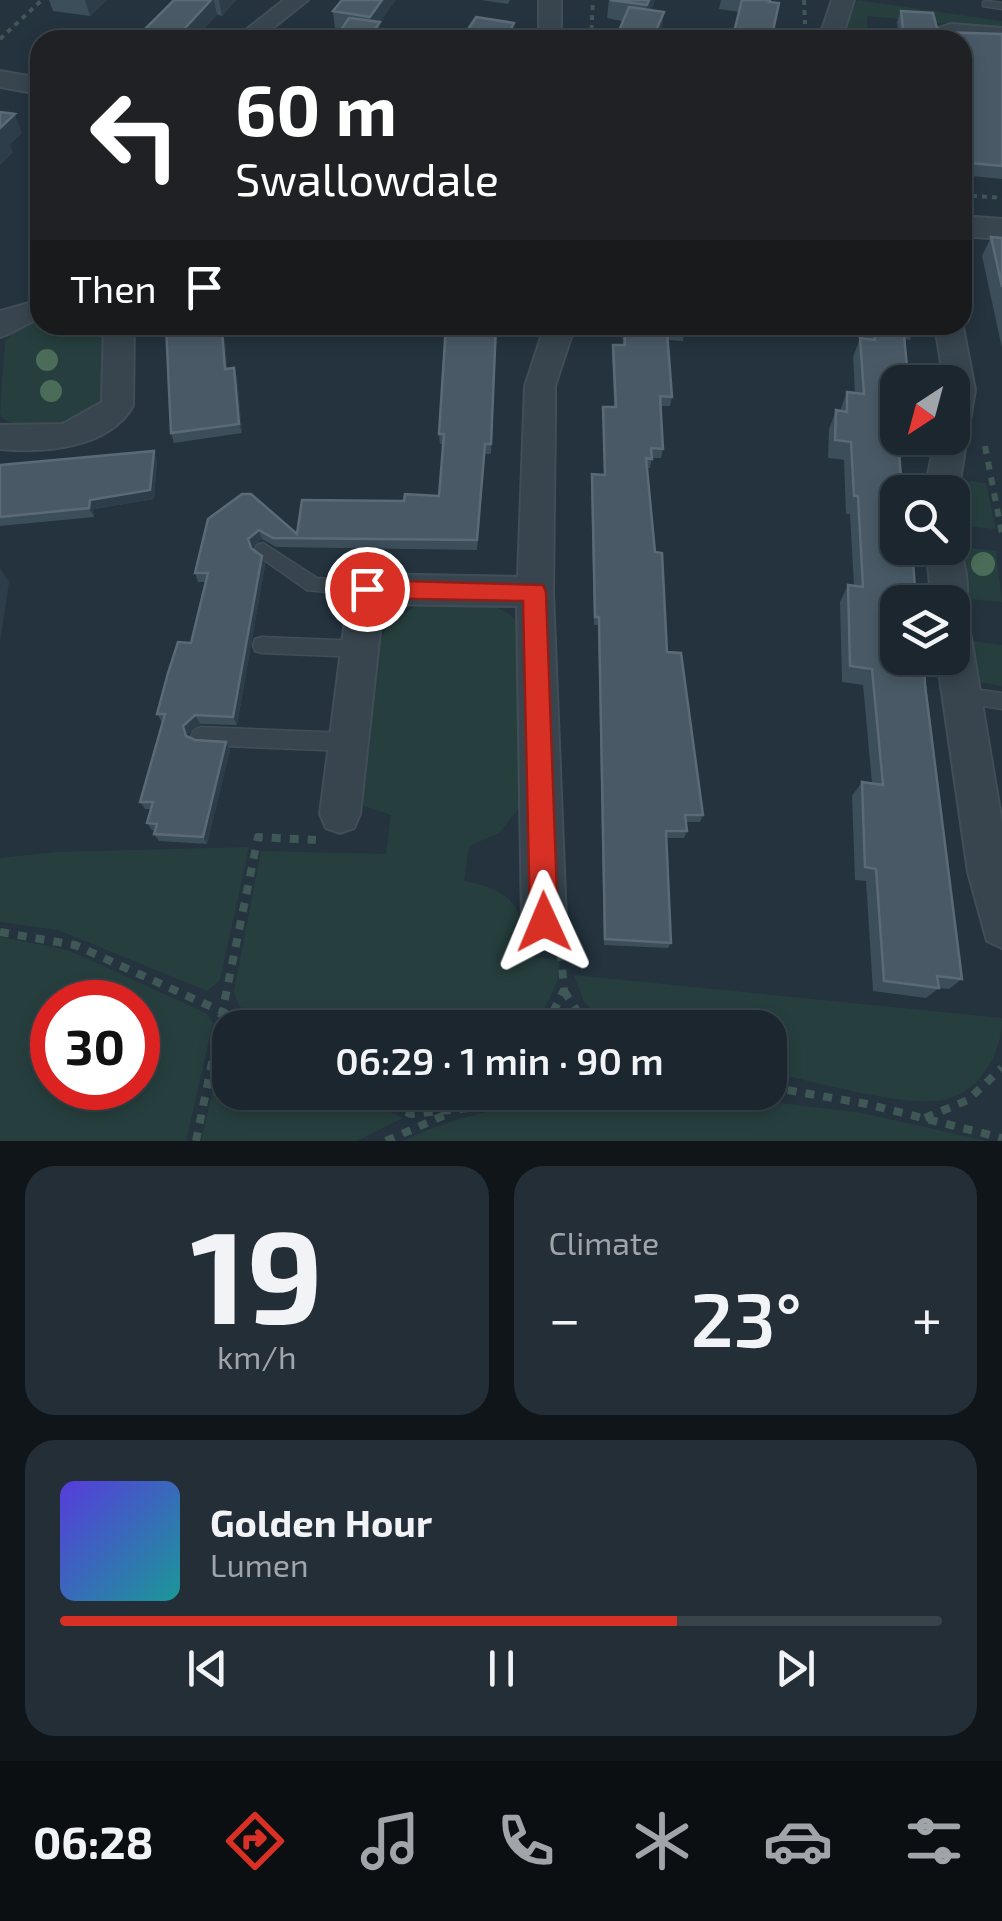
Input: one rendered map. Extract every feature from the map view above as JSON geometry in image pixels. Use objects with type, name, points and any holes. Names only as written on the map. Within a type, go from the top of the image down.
[{"type":"street","points":[[257,30],[297,0]]},
{"type":"street","points":[[550,0],[550,30]]},
{"type":"street","points":[[831,30],[842,0]]},
{"type":"street","points":[[972,32],[1002,35]]},
{"type":"street","points":[[0,79],[30,84]]},
{"type":"street","points":[[972,227],[1002,229]]},
{"type":"street","points":[[0,327],[8,318],[30,312]]},
{"type":"street","points":[[0,437],[80,434],[104,420],[117,406],[120,335]]},
{"type":"street","points":[[544,922],[535,592],[540,386],[557,335]]},
{"type":"street","points":[[952,335],[956,365]]},
{"type":"street","points":[[340,814],[367,589],[535,592]]},
{"type":"street","points":[[957,675],[1002,926]]},
{"type":"lane","points":[[988,4],[1002,6]]},
{"type":"lane","points":[[263,550],[314,586],[367,589]]},
{"type":"lane","points":[[262,645],[360,648]]},
{"type":"lane","points":[[960,695],[1002,701]]},
{"type":"lane","points":[[201,736],[348,742]]},
{"type":"path","points":[[0,39],[42,0]]},
{"type":"path","points":[[592,30],[593,0]]},
{"type":"path","points":[[972,195],[1002,198]]},
{"type":"path","points":[[970,455],[1002,534]]},
{"type":"path","points":[[226,1010],[258,837],[328,841],[340,814]]},
{"type":"path","points":[[544,922],[562,955],[564,990],[555,1010]]},
{"type":"path","points":[[0,932],[75,946],[218,1010]]},
{"type":"path","points":[[564,990],[577,1010]]},
{"type":"path","points":[[924,1118],[951,1111],[990,1085],[1002,1068]]},
{"type":"path","points":[[196,1141],[212,1070]]},
{"type":"path","points":[[787,1090],[867,1104],[1002,1138]]},
{"type":"path","points":[[401,1110],[411,1114],[461,1110]]},
{"type":"path","points":[[386,1141],[455,1110]]},
{"type":"green space","points":[[857,0],[1002,21],[1002,29],[867,16],[868,30],[844,30]]},
{"type":"green space","points":[[30,321],[30,335],[107,335],[106,387],[100,403],[80,417],[50,425],[19,425],[0,414],[5,341]]},
{"type":"green space","points":[[970,481],[986,483],[996,529],[970,527]]},
{"type":"green space","points":[[970,548],[996,551],[1002,602],[970,599],[970,585],[966,585],[962,565],[970,565]]},
{"type":"green space","points":[[459,602],[499,608],[519,625],[520,807],[499,833],[469,846],[464,881],[494,889],[512,903],[522,924],[524,956],[560,960],[557,982],[544,1010],[243,1010],[236,998],[234,991],[261,851],[386,854],[391,815],[358,804],[376,649],[387,627],[419,603]]},
{"type":"green space","points":[[972,641],[1002,645],[1002,686],[979,682]]},
{"type":"green space","points":[[249,847],[220,980],[207,991],[58,930],[0,922],[0,858],[57,852]]},
{"type":"green space","points":[[0,937],[68,950],[134,980],[30,980],[30,1110],[160,1110],[160,992],[206,1013],[212,1027],[186,1141],[0,1141]]},
{"type":"green space","points":[[574,975],[1002,1018],[993,1059],[976,1082],[952,1098],[919,1101],[787,1077],[787,1010],[591,1010],[584,1002]]},
{"type":"green space","points":[[212,1094],[212,1110],[386,1110],[403,1118],[357,1141],[201,1141]]},
{"type":"green space","points":[[787,1104],[862,1113],[987,1141],[403,1141],[481,1113],[787,1110]]},
{"type":"building","points":[[174,0],[211,0],[183,30],[144,30]]},
{"type":"building","points":[[342,0],[382,0],[370,17],[333,11]]},
{"type":"building","points":[[610,0],[649,0],[647,5]]},
{"type":"building","points":[[742,0],[779,3],[773,30],[734,30]]},
{"type":"building","points":[[629,7],[664,12],[656,30],[619,30]]},
{"type":"building","points":[[901,11],[933,13],[937,30],[903,30]]},
{"type":"building","points":[[476,17],[514,23],[510,30],[468,30]]},
{"type":"building","points":[[349,18],[380,22],[375,30],[341,30]]},
{"type":"building","points":[[972,33],[1002,34],[1002,166],[972,163]]},
{"type":"building","points":[[0,112],[15,114],[0,128]]},
{"type":"building","points":[[991,237],[1002,238],[1002,287]]},
{"type":"building","points":[[166,335],[222,335],[225,369],[234,368],[239,424],[171,433]]},
{"type":"building","points":[[445,335],[496,335],[491,444],[485,444],[477,540],[273,538],[259,530],[248,539],[251,548],[262,556],[233,717],[195,715],[183,726],[186,736],[195,740],[226,742],[203,837],[154,834],[157,824],[147,823],[153,802],[140,802],[165,714],[157,714],[168,673],[178,642],[191,643],[208,573],[195,573],[208,519],[242,494],[251,494],[297,534],[302,500],[404,501],[405,494],[439,496],[444,434],[439,434]]},
{"type":"building","points":[[624,335],[667,335],[672,397],[660,396],[663,449],[651,448],[652,459],[646,458],[655,552],[662,553],[667,652],[681,653],[703,815],[685,815],[687,831],[666,831],[671,943],[605,939],[599,617],[595,617],[592,474],[605,475],[603,407],[616,407],[613,345],[625,345]]},
{"type":"building","points":[[875,335],[904,335],[907,365],[880,365],[880,455],[899,455],[901,475],[880,475],[880,565],[913,565],[915,585],[880,585],[880,675],[925,675],[962,979],[937,976],[939,988],[884,981],[876,869],[865,867],[862,782],[883,785],[872,669],[850,666],[848,585],[863,587],[858,496],[854,496],[851,442],[835,440],[836,410],[847,412],[847,392],[864,394],[860,338],[875,340]]},
{"type":"building","points":[[154,451],[150,490],[90,500],[89,508],[0,517],[0,465]]},
{"type":"route","points":[[367,589],[535,592],[544,922]]}]
